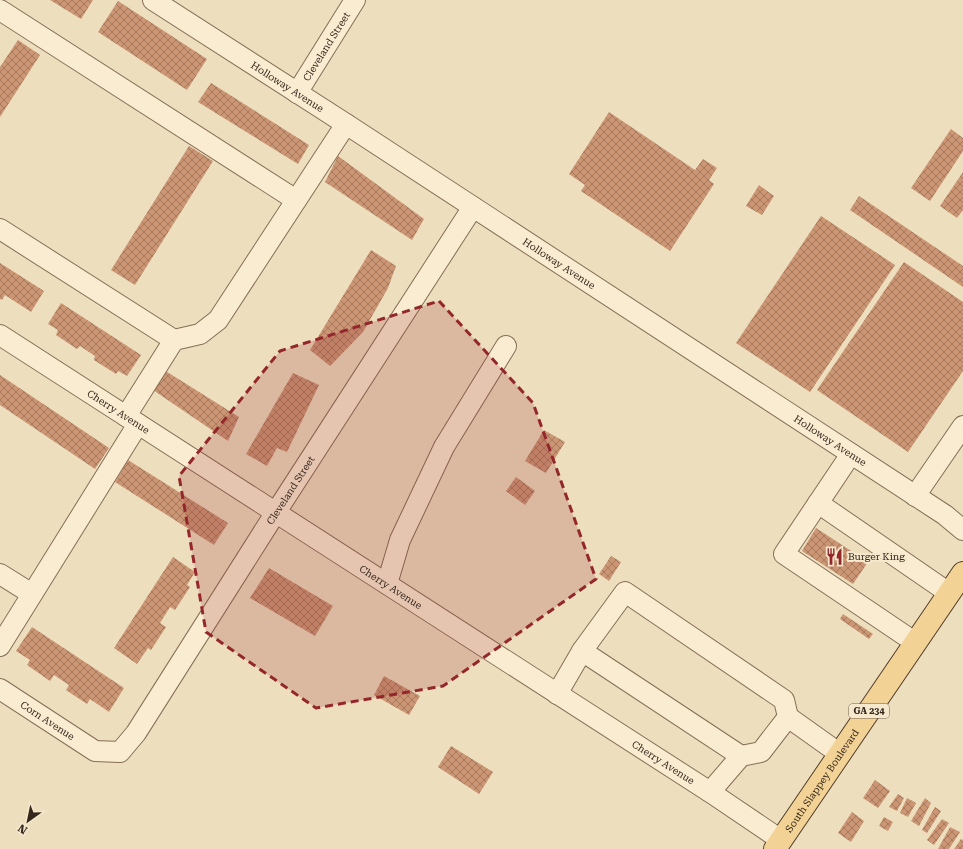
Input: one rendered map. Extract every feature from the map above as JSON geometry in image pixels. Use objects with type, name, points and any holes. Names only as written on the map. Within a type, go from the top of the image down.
[{"type":"main road","name":"South Slappey Boulevard","points":[[778,844],[963,573]]},
{"type":"street","name":"Holloway Avenue","points":[[153,0],[297,92],[851,454],[963,530]]},
{"type":"street","name":"Cleveland Street","points":[[297,92],[355,0]]},
{"type":"street","points":[[0,10],[296,200]]},
{"type":"street","points":[[0,229],[174,340],[200,334],[218,320],[346,124]]},
{"type":"street","name":"Cleveland Street","points":[[96,751],[120,752],[136,733],[276,512],[473,207]]},
{"type":"street","name":"Cherry Avenue","points":[[0,335],[710,792],[778,844]]},
{"type":"street","points":[[0,646],[32,594],[132,420],[174,340]]},
{"type":"street","points":[[387,584],[400,540],[444,447],[506,346]]},
{"type":"street","points":[[915,496],[963,426]]},
{"type":"street","points":[[851,454],[784,554],[916,642]]},
{"type":"street","points":[[818,503],[949,593]]},
{"type":"street","points":[[0,574],[32,594]]},
{"type":"street","points":[[557,694],[582,651],[625,592],[784,700],[788,717],[840,754]]},
{"type":"street","points":[[582,651],[741,756]]},
{"type":"street","name":"Corn Avenue","points":[[0,689],[96,751]]},
{"type":"street","points":[[710,792],[741,756],[761,752],[788,717]]},
{"type":"highlighted area","points":[[439,301],[533,403],[596,579],[443,686],[316,708],[206,632],[179,476],[280,351]]},
{"type":"building","points":[[50,0],[93,0],[81,19]]},
{"type":"building","points":[[118,1],[207,59],[187,90],[98,32]]},
{"type":"building","points":[[18,40],[40,55],[0,117],[0,67]]},
{"type":"building","points":[[211,83],[309,145],[298,164],[198,102]]},
{"type":"building","points":[[609,112],[695,170],[703,159],[717,168],[709,180],[714,184],[670,251],[581,191],[585,185],[569,174]]},
{"type":"building","points":[[951,129],[963,138],[963,151],[930,201],[911,188]]},
{"type":"building","points":[[189,146],[213,161],[135,285],[111,270]]},
{"type":"building","points":[[338,156],[424,219],[412,240],[325,182]]},
{"type":"building","points":[[963,172],[963,210],[957,218],[940,206]]},
{"type":"building","points":[[759,185],[774,196],[762,215],[746,206]]},
{"type":"building","points":[[859,196],[963,266],[963,287],[850,210]]},
{"type":"building","points":[[821,216],[895,265],[810,392],[736,343]]},
{"type":"building","points":[[371,250],[396,266],[388,288],[363,332],[330,366],[310,350]]},
{"type":"building","points":[[904,262],[963,302],[963,371],[908,452],[817,390]]},
{"type":"building","points":[[0,263],[44,291],[31,312],[5,295],[2,300],[0,299]]},
{"type":"building","points":[[61,303],[141,355],[127,376],[118,371],[116,374],[94,360],[95,356],[80,346],[77,349],[56,335],[58,330],[48,324]]},
{"type":"building","points":[[164,370],[239,417],[228,441],[153,390]]},
{"type":"building","points":[[293,373],[319,385],[287,452],[277,448],[267,466],[246,454]]},
{"type":"building","points":[[0,375],[109,448],[95,469],[0,405]]},
{"type":"building","points":[[544,430],[565,442],[546,473],[525,461]]},
{"type":"building","points":[[128,460],[228,523],[214,545],[115,482]]},
{"type":"building","points":[[516,477],[535,491],[525,505],[506,491]]},
{"type":"building","name":"Burger King","points":[[816,528],[868,562],[853,584],[802,551]]},
{"type":"building","points":[[611,556],[621,562],[609,581],[599,574]]},
{"type":"building","points":[[173,557],[195,572],[187,585],[190,587],[175,610],[170,607],[160,623],[166,627],[151,650],[148,648],[137,664],[114,648]]},
{"type":"building","points":[[269,568],[333,606],[315,636],[250,598]]},
{"type":"building","points":[[843,614],[873,634],[869,639],[840,619]]},
{"type":"building","points":[[32,627],[124,688],[109,712],[90,699],[87,704],[66,690],[69,685],[54,675],[50,681],[27,665],[30,660],[16,651]]},
{"type":"building","points":[[384,676],[420,696],[409,715],[374,695]]},
{"type":"building","points":[[451,746],[493,772],[479,794],[438,767]]},
{"type":"building","points":[[875,780],[890,791],[878,808],[863,798]]},
{"type":"building","points":[[898,794],[904,798],[897,811],[889,807]]},
{"type":"building","points":[[907,798],[916,803],[908,817],[900,813]]},
{"type":"building","points":[[925,798],[931,803],[919,826],[911,821]]},
{"type":"building","points":[[935,807],[941,811],[927,833],[922,830]]},
{"type":"building","points":[[852,812],[864,821],[851,842],[838,833]]},
{"type":"building","points":[[884,817],[893,822],[888,831],[879,826]]},
{"type":"building","points":[[942,819],[949,823],[934,845],[927,840]]},
{"type":"building","points":[[950,827],[960,832],[949,849],[938,849]]},
{"type":"building","points":[[961,839],[963,840],[963,849],[954,849]]},
{"type":"place","name":"Burger King","points":[[835,556]]}]
